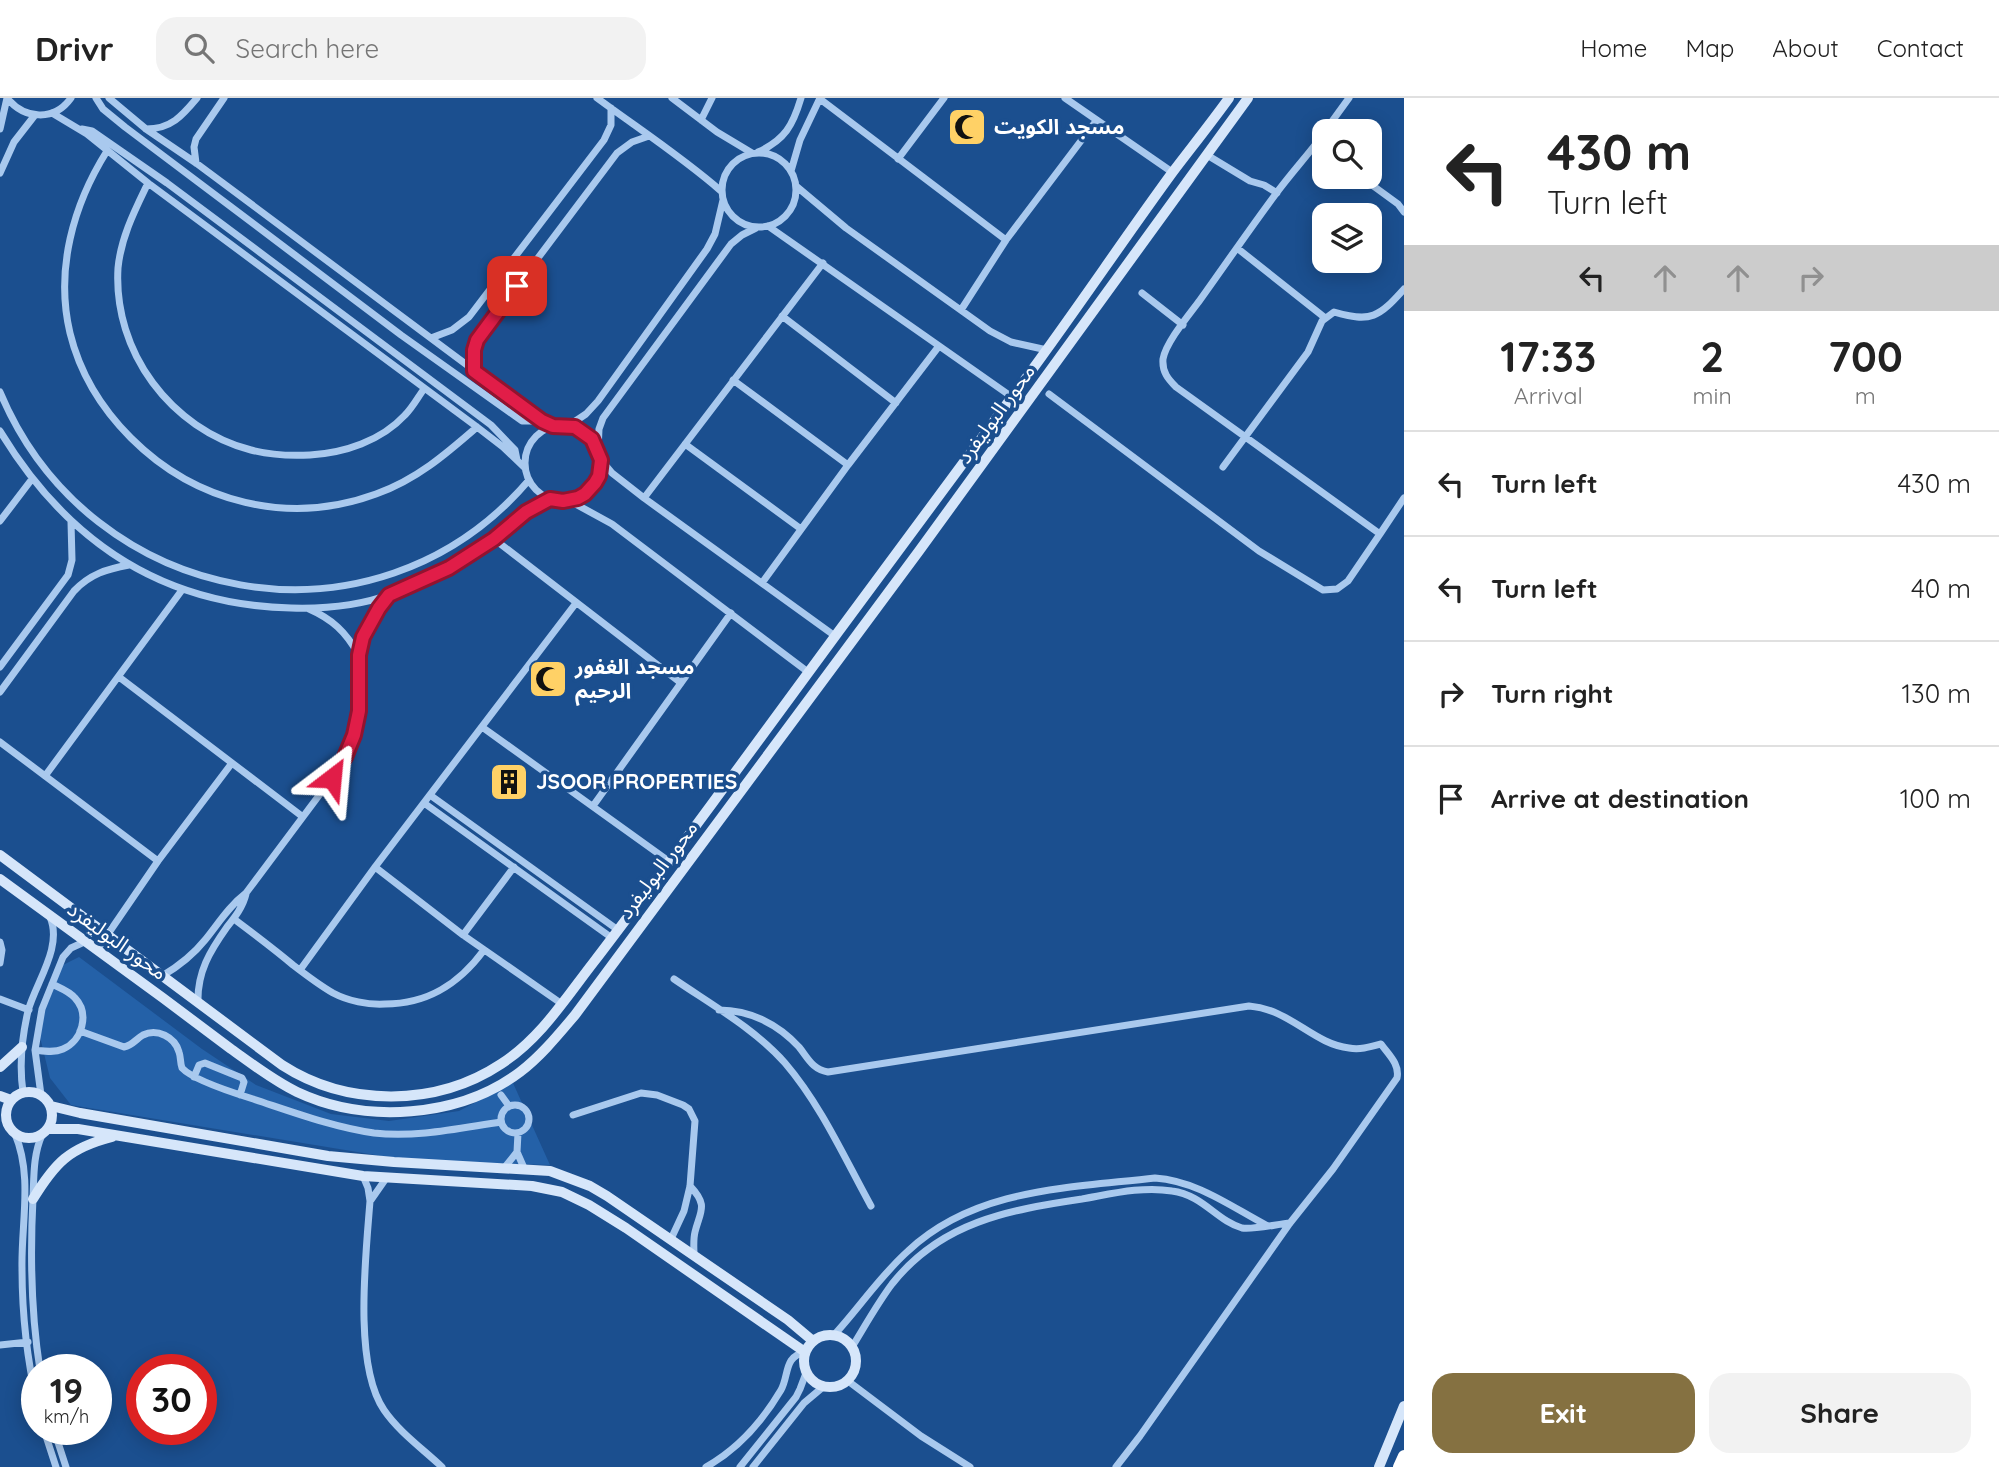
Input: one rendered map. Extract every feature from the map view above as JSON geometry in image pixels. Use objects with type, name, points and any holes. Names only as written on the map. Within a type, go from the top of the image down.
[{"type":"street","points":[[7,98],[19,110],[35,115],[61,109],[71,98]]},
{"type":"street","points":[[0,129],[7,98]]},
{"type":"street","points":[[96,98],[103,109],[125,127],[401,335],[522,421],[542,421]]},
{"type":"street","points":[[109,98],[146,129],[196,163],[542,421],[553,426],[568,426],[587,434],[601,460],[612,473],[835,636]]},
{"type":"street","points":[[146,129],[174,123],[197,98]]},
{"type":"street","points":[[196,163],[196,139],[225,98]]},
{"type":"street","points":[[597,98],[680,156],[721,191]]},
{"type":"street","points":[[598,451],[599,429],[603,418],[730,244],[756,228],[778,222],[786,216],[796,197],[791,171],[777,157],[755,153],[734,143],[672,98]]},
{"type":"street","points":[[701,120],[712,98]]},
{"type":"street","points":[[756,228],[747,226],[732,216],[723,200],[722,180],[733,162],[742,156],[773,146],[785,135],[802,98]]},
{"type":"street","points":[[898,159],[944,98]]},
{"type":"street","points":[[1065,98],[1172,173]]},
{"type":"street","name":"محور البوليفرد","points":[[0,879],[248,1062],[295,1091],[321,1102],[376,1112],[435,1108],[466,1099],[519,1072],[560,1033],[602,978],[983,464],[1248,98]]},
{"type":"street","points":[[1334,119],[1349,98]]},
{"type":"street","points":[[791,171],[800,140],[820,99],[1006,240]]},
{"type":"street","name":"محور البوليفرد","points":[[0,855],[282,1065],[305,1079],[344,1092],[409,1096],[462,1084],[487,1073],[522,1049],[542,1029],[670,862],[1013,397],[1226,99]]},
{"type":"street","points":[[431,338],[452,330],[469,317],[604,140],[611,125],[611,108]]},
{"type":"street","points":[[52,113],[78,128],[477,427],[525,468]]},
{"type":"street","points":[[0,173],[14,142],[35,115]]},
{"type":"street","points":[[961,310],[1006,240],[1096,121]]},
{"type":"street","points":[[78,128],[92,131],[167,183],[491,425],[515,450],[517,460]]},
{"type":"street","points":[[474,371],[474,350],[483,331],[617,153],[632,142],[649,136]]},
{"type":"street","points":[[1312,149],[1276,193],[1166,349],[1163,357],[1164,372],[1176,387],[1380,534]]},
{"type":"street","points":[[107,150],[84,190],[71,230],[65,292],[70,333],[88,381],[101,403],[117,424],[166,469],[208,492],[254,505],[286,508],[338,504],[374,495],[408,480],[439,460],[477,427]]},
{"type":"street","points":[[1207,155],[1276,193]]},
{"type":"street","points":[[148,183],[123,240],[118,267],[118,293],[132,348],[146,375],[165,399],[188,419],[208,433],[253,451],[277,455],[324,454],[358,445],[388,429],[406,415],[424,389]]},
{"type":"street","points":[[796,186],[846,228],[1001,337],[1046,350]]},
{"type":"street","points":[[1377,189],[1398,204],[1404,212]]},
{"type":"street","points":[[568,426],[586,414],[598,401],[707,249],[717,226],[723,200]]},
{"type":"street","points":[[768,226],[1013,397]]},
{"type":"street","points":[[1237,248],[1324,317]]},
{"type":"street","points":[[644,498],[823,263]]},
{"type":"street","points":[[1223,467],[1308,352],[1324,317],[1334,312],[1367,318],[1384,310],[1404,289]]},
{"type":"street","points":[[1142,293],[1182,325]]},
{"type":"street","points":[[782,316],[897,403]]},
{"type":"street","points":[[762,583],[939,346]]},
{"type":"street","points":[[733,380],[848,465]]},
{"type":"street","points":[[0,392],[10,416],[40,464],[57,485],[96,521],[118,537],[165,563],[249,586],[314,589],[357,584],[399,572],[439,554],[475,531],[507,505],[529,480]]},
{"type":"street","points":[[1049,394],[1259,551],[1323,590],[1343,586],[1404,498]]},
{"type":"street","points":[[553,426],[539,433],[526,453],[525,468],[529,480],[538,492],[550,499],[570,500],[585,494],[599,476],[601,460]]},
{"type":"street","points":[[0,431],[54,505],[100,546],[129,565],[182,590],[261,606],[343,606],[389,595],[449,568],[494,539],[526,512],[550,499]]},
{"type":"street","points":[[685,443],[801,530]]},
{"type":"street","points":[[0,521],[32,478]]},
{"type":"street","points":[[570,500],[612,524],[808,672]]},
{"type":"street","points":[[0,667],[68,575],[72,560],[71,521]]},
{"type":"street","points":[[494,539],[681,683]]},
{"type":"street","points":[[0,692],[82,582],[103,571],[129,565]]},
{"type":"street","points":[[45,776],[182,590]]},
{"type":"street","points":[[162,976],[181,964],[198,948],[233,904],[246,894],[345,757],[354,735],[359,711],[359,655],[363,637],[389,595]]},
{"type":"street","points":[[300,970],[576,603]]},
{"type":"street","points":[[306,608],[337,625],[359,655]]},
{"type":"street","points":[[593,806],[731,613]]},
{"type":"street","points":[[119,677],[303,817]]},
{"type":"street","points":[[482,727],[670,862]]},
{"type":"street","points":[[0,742],[158,861]]},
{"type":"street","points":[[97,950],[158,861],[232,763]]},
{"type":"street","points":[[430,795],[615,934]]},
{"type":"street","points":[[424,803],[513,867],[615,934]]},
{"type":"street","points":[[375,867],[463,935],[562,1004]]},
{"type":"street","points":[[463,935],[513,867]]},
{"type":"street","points":[[198,1003],[199,985],[206,960],[243,905],[246,894]]},
{"type":"street","points":[[23,1092],[22,1047],[29,1010],[51,950],[53,924],[50,916]]},
{"type":"street","points":[[234,919],[318,984],[345,998],[373,1004],[402,1004],[422,1000],[449,986],[472,966],[484,950]]},
{"type":"street","points":[[41,1095],[35,1050],[38,1023],[57,968],[66,952],[85,940],[96,927]]},
{"type":"street","points":[[0,942],[0,963]]},
{"type":"street","points":[[46,964],[57,968]]},
{"type":"street","points":[[674,979],[756,1036],[787,1065],[818,1110],[871,1206]]},
{"type":"street","points":[[35,1050],[64,1049],[74,1042],[80,1031],[83,1017],[79,1003],[70,993],[52,984]]},
{"type":"street","points":[[0,999],[29,1010]]},
{"type":"street","points":[[719,1010],[742,1012],[765,1021],[796,1044],[813,1066],[828,1072],[1249,1006],[1273,1010],[1339,1046],[1361,1049],[1381,1044],[1396,1065],[1397,1078],[1116,1467]]},
{"type":"street","points":[[80,1031],[124,1047],[148,1033],[164,1035],[177,1045],[182,1068],[194,1077],[240,1095],[318,1119],[373,1132],[434,1132],[501,1122]]},
{"type":"street","points":[[0,1067],[22,1047]]},
{"type":"street","points":[[194,1077],[199,1065],[205,1063],[242,1078],[244,1082],[240,1095]]},
{"type":"street","points":[[28,1354],[22,1271],[25,1176],[21,1150],[15,1134],[4,1119],[11,1100],[23,1092],[41,1095],[51,1106],[80,1113],[328,1156],[524,1168],[561,1173],[590,1186],[671,1239],[788,1320],[813,1341]]},
{"type":"street","points":[[573,1115],[641,1093],[657,1095],[683,1105],[693,1114],[695,1121],[690,1186],[684,1211],[671,1239]]},
{"type":"street","points":[[501,1095],[509,1105]]},
{"type":"street","points":[[0,1096],[11,1100]]},
{"type":"street","points":[[509,1105],[523,1107],[529,1114],[526,1128],[518,1133],[506,1129],[501,1122],[502,1112],[509,1105]]},
{"type":"street","points":[[38,1354],[31,1236],[35,1159],[45,1132],[52,1122],[51,1106]]},
{"type":"street","points":[[15,1134],[29,1139],[45,1132],[67,1128],[363,1176],[532,1186],[562,1192],[617,1222],[805,1352]]},
{"type":"street","points":[[518,1133],[517,1152],[524,1168]]},
{"type":"street","points":[[33,1199],[61,1160],[92,1143],[116,1136]]},
{"type":"street","points":[[505,1167],[517,1152]]},
{"type":"street","points":[[363,1176],[370,1201],[364,1291],[371,1380],[383,1410],[442,1467]]},
{"type":"street","points":[[370,1201],[387,1177]]},
{"type":"street","points":[[834,1335],[881,1278],[923,1238],[967,1212],[1016,1195],[1155,1178],[1168,1179],[1201,1188],[1267,1225]]},
{"type":"street","points":[[690,1186],[702,1209],[694,1236],[694,1255]]},
{"type":"street","points":[[852,1347],[893,1283],[931,1247],[953,1233],[1004,1213],[1149,1190],[1184,1194],[1202,1202],[1239,1227],[1290,1223]]},
{"type":"street","points":[[778,1334],[788,1320]]},
{"type":"street","points":[[834,1335],[847,1341],[852,1347],[856,1364],[848,1381],[841,1386],[822,1387],[810,1379],[803,1360],[813,1341],[834,1335]]},
{"type":"street","points":[[0,1345],[36,1341]]},
{"type":"street","points":[[706,1467],[730,1452],[753,1430],[780,1392],[790,1360],[805,1352]]},
{"type":"street","points":[[740,1467],[796,1397],[806,1373]]},
{"type":"street","points":[[848,1381],[929,1441],[970,1467]]},
{"type":"street","points":[[753,1467],[804,1403],[822,1387]]},
{"type":"street","points":[[1379,1467],[1404,1406]]},
{"type":"street","points":[[49,1445],[56,1467]]},
{"type":"street","points":[[59,1445],[66,1467]]},
{"type":"shaded area","points":[[79,957],[202,1049],[256,1085],[331,1114],[389,1121],[459,1111],[513,1083],[550,1165],[412,1161],[71,1105],[50,1078],[38,1029],[55,969]]},
{"type":"place","name":"مسجد الكويت","points":[[967,127]]},
{"type":"place","name":"مسجد الغفور الرحيم","points":[[548,679]]},
{"type":"place","name":"JSOOR PROPERTIES","points":[[509,782]]},
{"type":"route","points":[[332,778],[354,735],[359,711],[359,655],[363,637],[389,595],[468,557],[526,512],[550,499],[563,501],[578,498],[591,489],[599,476],[601,460],[587,434],[575,427],[553,426],[542,421],[474,371],[477,340],[517,286]]}]
